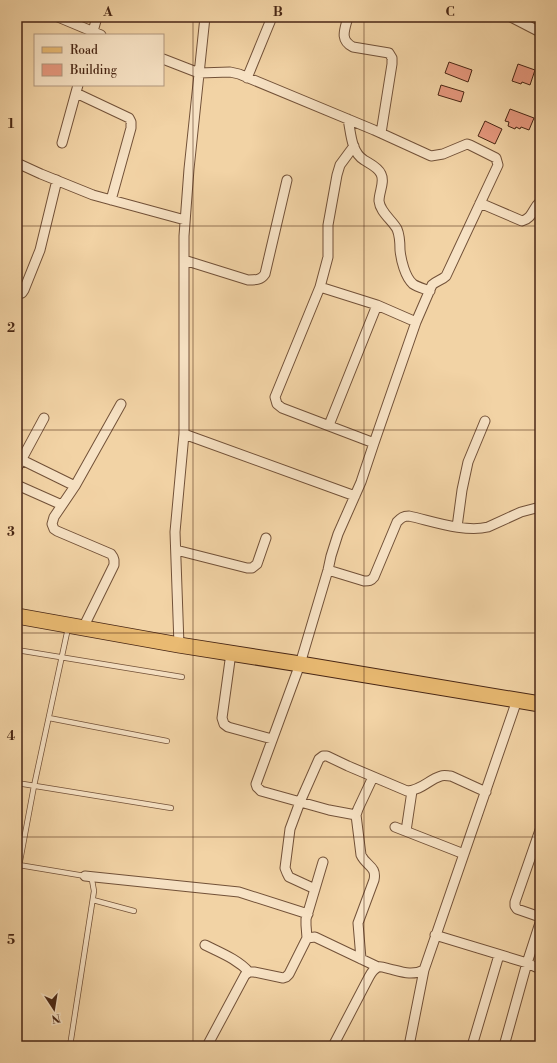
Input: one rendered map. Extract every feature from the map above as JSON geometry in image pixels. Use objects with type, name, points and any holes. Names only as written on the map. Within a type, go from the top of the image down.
[{"type":"main road","points":[[17,616],[179,645],[540,704]]},
{"type":"street","points":[[58,17],[95,34],[97,17]]},
{"type":"street","points":[[179,645],[175,532],[184,434],[185,220],[205,17]]},
{"type":"street","points":[[247,78],[272,17]]},
{"type":"street","points":[[348,17],[344,36],[349,45],[391,54],[392,64],[381,133]]},
{"type":"street","points":[[511,17],[540,32]]},
{"type":"street","points":[[164,59],[199,73],[230,72],[239,74],[381,133],[431,156],[443,154],[467,144],[496,158],[498,165],[446,276],[432,285],[416,322],[362,482],[338,534],[300,664],[256,784],[261,791],[329,810],[356,815]]},
{"type":"street","points":[[62,143],[77,89],[129,118],[131,128],[111,200]]},
{"type":"street","points":[[348,119],[357,154],[381,173],[382,178],[379,201],[396,228],[399,236],[401,259],[410,280],[413,284],[430,291]]},
{"type":"street","points":[[354,146],[340,165],[337,175],[328,225],[328,257],[320,286],[275,397],[277,404],[282,408],[374,443]]},
{"type":"street","points":[[17,163],[93,195],[185,220]]},
{"type":"street","points":[[17,292],[19,294],[24,290],[40,250],[57,180]]},
{"type":"street","points":[[184,260],[248,280],[263,278],[266,274],[287,180]]},
{"type":"street","points":[[480,203],[522,221],[529,218],[540,202]]},
{"type":"street","points":[[320,286],[376,305],[416,322]]},
{"type":"street","points":[[329,425],[376,305]]},
{"type":"street","points":[[84,628],[114,565],[114,560],[111,554],[54,529],[52,524],[54,518],[75,486],[121,404]]},
{"type":"street","points":[[44,418],[19,464],[75,486]]},
{"type":"street","points":[[457,527],[462,490],[468,462],[485,421]]},
{"type":"street","points":[[184,434],[355,496]]},
{"type":"street","points":[[17,485],[62,505]]},
{"type":"street","points":[[328,570],[364,581],[372,580],[397,522],[404,516],[457,527],[483,528],[521,512],[540,507]]},
{"type":"street","points":[[176,550],[252,568],[257,564],[266,538]]},
{"type":"street","points":[[231,653],[222,718],[224,724],[228,727],[272,740]]},
{"type":"street","points":[[409,1046],[424,970],[517,700]]},
{"type":"street","points":[[315,889],[289,877],[285,868],[290,829],[319,759],[323,756],[327,756],[407,791],[416,790],[441,776],[446,775],[486,792]]},
{"type":"street","points":[[361,959],[358,923],[375,875],[374,871],[360,855],[356,815],[373,777]]},
{"type":"street","points":[[406,831],[412,791]]},
{"type":"street","points":[[395,827],[464,854]]},
{"type":"street","points":[[540,830],[514,906],[517,909],[540,917]]},
{"type":"street","points":[[207,1046],[245,975],[250,972],[254,972],[286,978],[289,974],[307,938],[306,925],[308,914],[323,862]]},
{"type":"street","points":[[85,876],[239,892],[308,914]]},
{"type":"street","points":[[504,1046],[527,963],[540,923]]},
{"type":"street","points":[[435,935],[527,963],[540,969]]},
{"type":"street","points":[[307,938],[315,937],[378,967],[414,974],[424,970]]},
{"type":"street","points":[[205,945],[232,958],[250,972]]},
{"type":"street","points":[[472,1046],[499,955]]},
{"type":"street","points":[[333,1046],[369,977],[378,967]]},
{"type":"lane","points":[[17,877],[34,786],[68,625]]},
{"type":"lane","points":[[17,650],[182,677]]},
{"type":"lane","points":[[48,718],[167,741]]},
{"type":"lane","points":[[17,783],[171,808]]},
{"type":"lane","points":[[19,865],[85,876],[92,880],[94,886],[70,1046]]},
{"type":"lane","points":[[93,900],[134,910]]},
{"type":"building","points":[[449,62],[472,70],[468,82],[445,73]]},
{"type":"building","points":[[518,64],[535,70],[530,85],[512,81]]},
{"type":"building","points":[[441,85],[464,92],[461,102],[438,95]]},
{"type":"building","points":[[510,109],[534,118],[529,130],[521,127],[520,129],[516,127],[515,129],[508,126],[509,122],[505,121]]},
{"type":"building","points":[[485,121],[502,129],[495,144],[478,136]]}]
